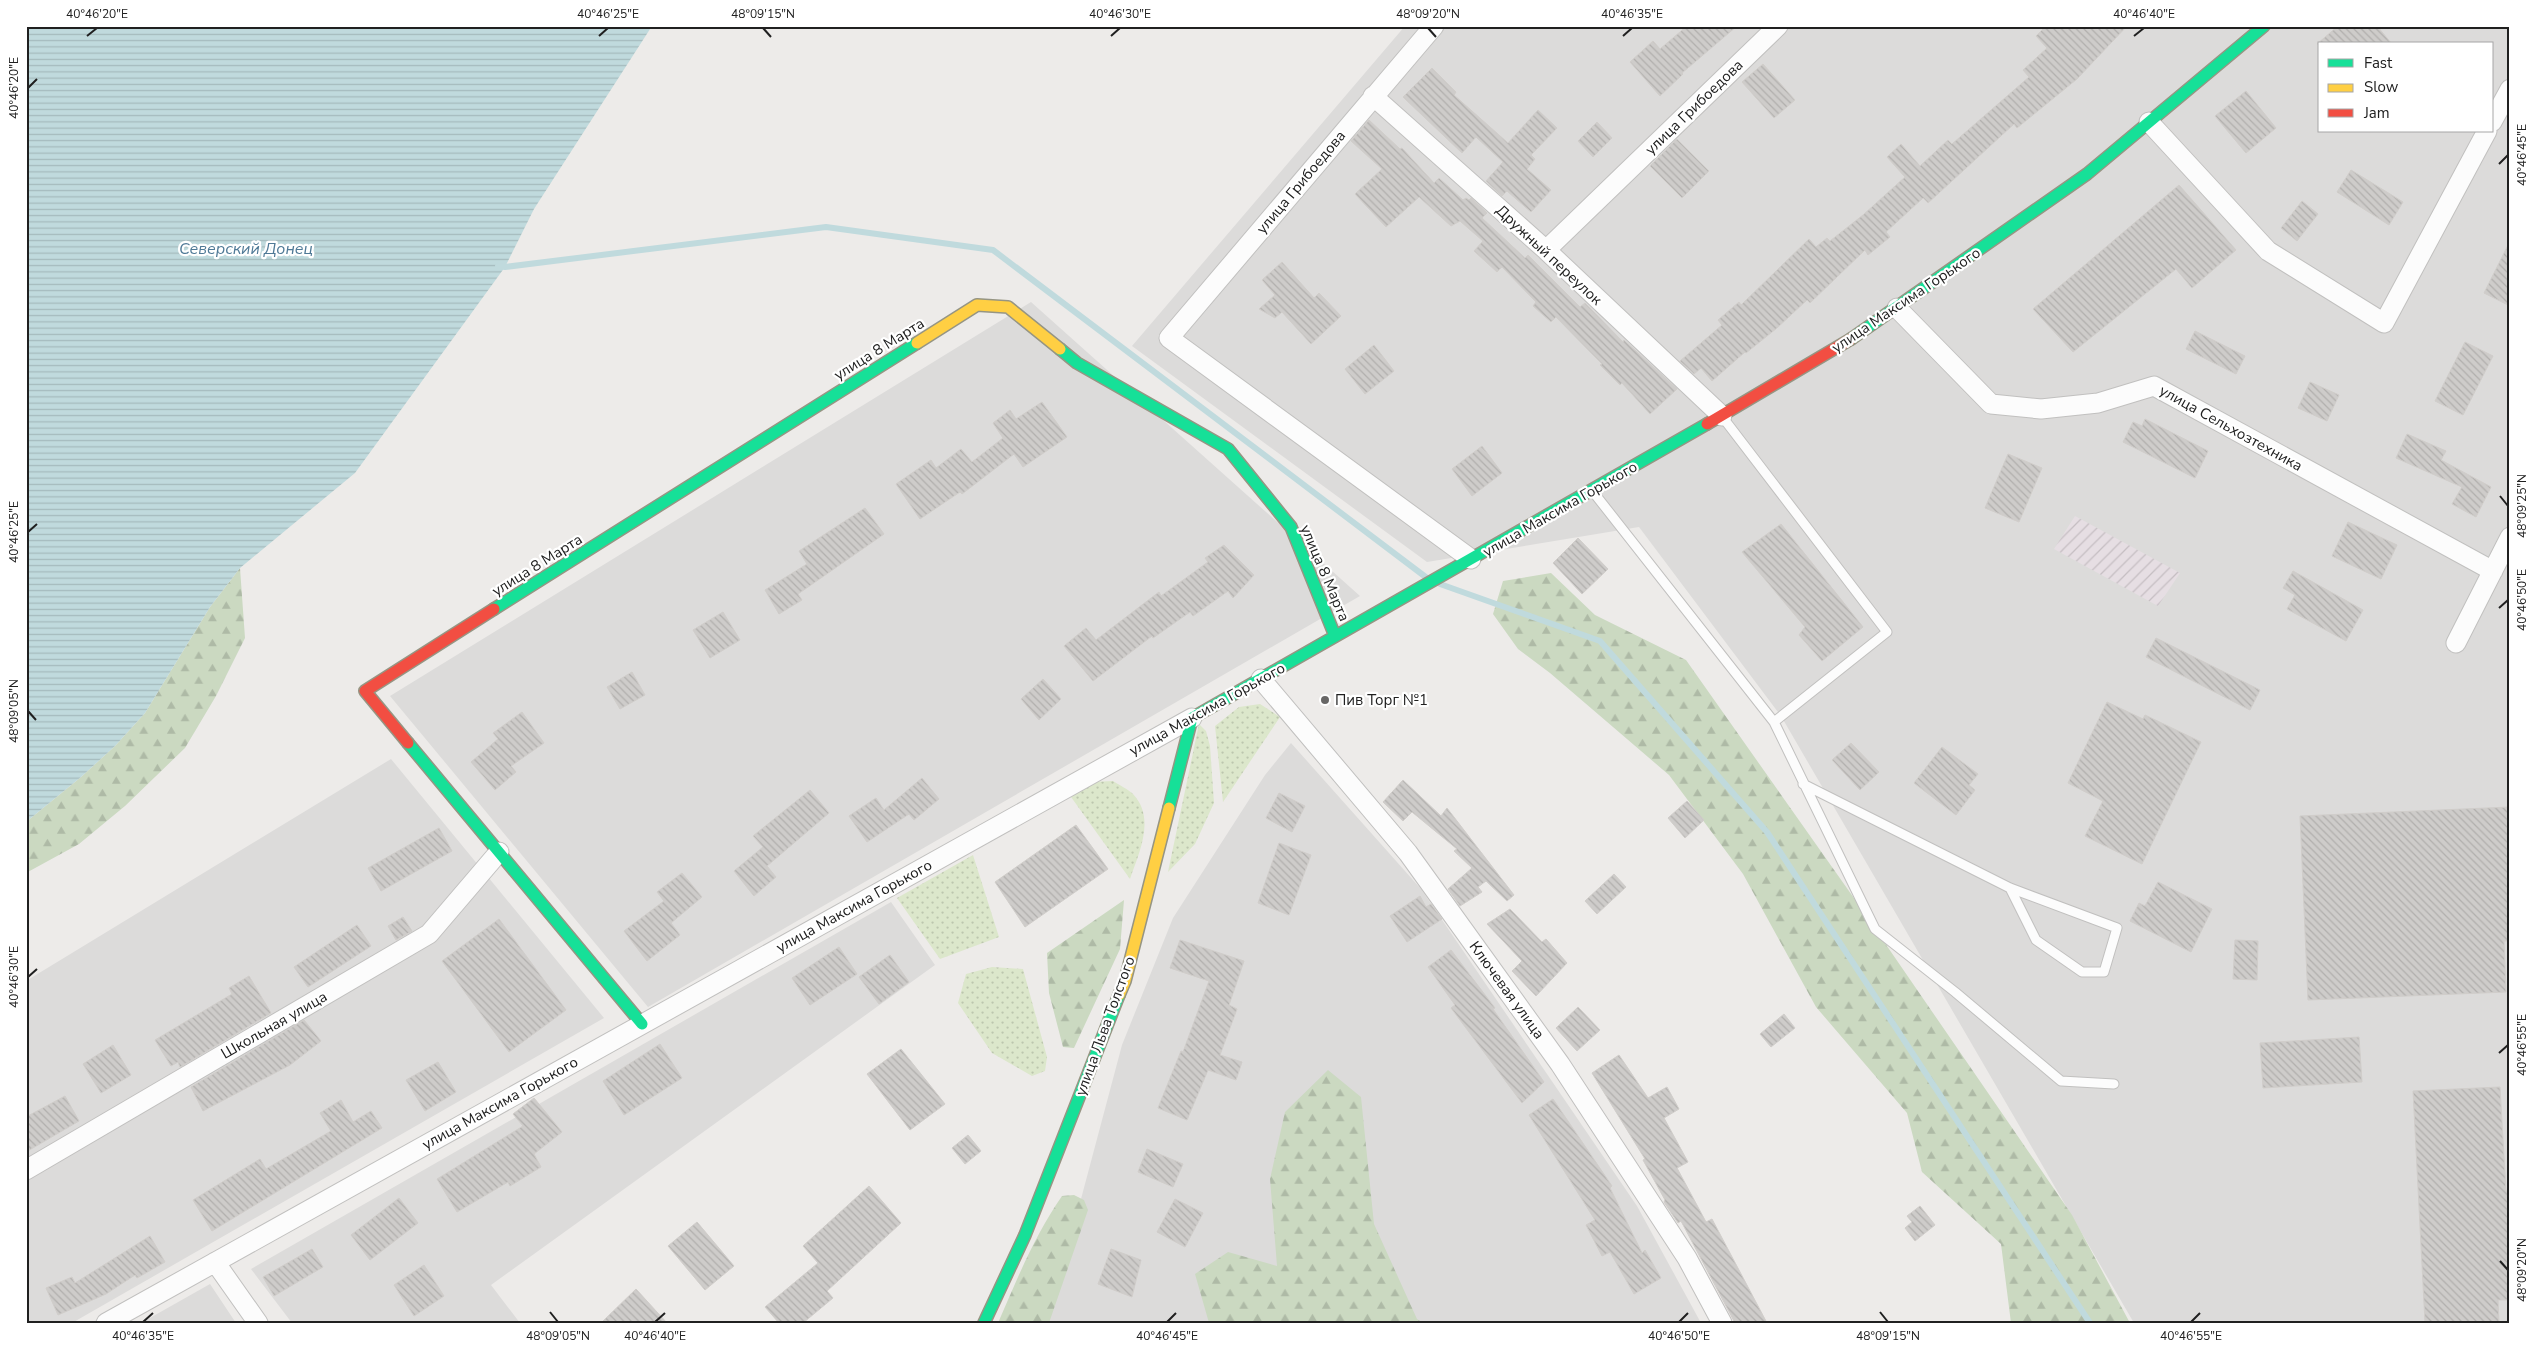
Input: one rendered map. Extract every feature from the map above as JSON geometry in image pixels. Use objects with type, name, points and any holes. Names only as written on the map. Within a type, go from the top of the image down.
[{"type":"street","name":"улица Грибоедова","points":[[1434,26],[1169,338],[1471,559]]},
{"type":"street","name":"улица Грибоедова","points":[[1546,250],[1778,26]]},
{"type":"street","name":"улица Максима Горького","points":[[106,1323],[1192,718],[1722,416],[1860,334],[2087,174],[2264,26]]},
{"type":"street","points":[[2494,118],[2510,89]]},
{"type":"street","name":"Дружный переулок","points":[[1373,96],[1546,250],[1722,416]]},
{"type":"street","points":[[2149,122],[2268,251],[2384,323],[2486,132]]},
{"type":"street","name":"улица 8 Марта","points":[[499,852],[365,691],[977,305],[1008,307],[1077,363],[1228,449],[1291,527],[1335,636]]},
{"type":"street","name":"улица Сельхозтехника","points":[[1896,308],[1991,404],[2041,409],[2098,403],[2154,386],[2493,571]]},
{"type":"street","points":[[2456,643],[2508,546]]},
{"type":"street","name":"Ключевая улица","points":[[1261,679],[1408,853],[1555,1056],[1687,1258],[1722,1323]]},
{"type":"street","name":"улица Льва Толстого","points":[[984,1323],[1025,1235],[1125,981],[1192,718]]},
{"type":"street","points":[[499,852],[642,1024]]},
{"type":"street","name":"Школьная улица","points":[[26,1170],[429,934],[499,852]]},
{"type":"street","points":[[215,1262],[258,1323]]},
{"type":"lane","points":[[1722,416],[1887,632],[1774,722]]},
{"type":"lane","points":[[1592,490],[1774,722],[1875,928],[2061,1081],[2114,1084]]},
{"type":"lane","points":[[1803,784],[2010,888],[2117,928],[2104,972],[2082,972],[2036,940],[2010,888]]},
{"type":"shaded area","points":[[1405,26],[2510,26],[2510,1323],[2134,1323],[1781,716],[1639,527],[1427,562],[1132,346]]},
{"type":"shaded area","points":[[1031,302],[1360,596],[648,1007],[390,696]]},
{"type":"shaded area","points":[[2075,516],[2180,573],[2158,606],[2054,549]]},
{"type":"shaded area","points":[[1291,743],[1421,889],[1637,1206],[1701,1323],[1048,1323],[1122,1045],[1173,918],[1265,775]]},
{"type":"shaded area","points":[[391,759],[604,1018],[72,1323],[26,1323],[26,981]]},
{"type":"shaded area","points":[[891,902],[935,965],[491,1285],[520,1323],[292,1323],[251,1269]]},
{"type":"shaded area","points":[[210,1284],[236,1323],[141,1323]]},
{"type":"green space","points":[[240,568],[245,638],[216,696],[185,748],[125,806],[79,844],[26,873],[26,822],[115,746],[145,713],[210,607]]},
{"type":"green space","points":[[1551,573],[1595,615],[1686,660],[1856,901],[2072,1215],[2130,1323],[2011,1323],[2001,1244],[1922,1172],[1907,1113],[1816,1007],[1743,874],[1669,775],[1550,673],[1518,649],[1493,614],[1503,581]]},
{"type":"green space","points":[[1260,704],[1280,717],[1223,802],[1215,726],[1239,707]]},
{"type":"green space","points":[[1199,724],[1206,731],[1210,746],[1214,803],[1195,844],[1168,872]]},
{"type":"green space","points":[[1113,781],[1133,794],[1140,803],[1144,814],[1144,836],[1130,879],[1071,797],[1092,782]]},
{"type":"green space","points":[[973,855],[999,937],[940,959],[897,898]]},
{"type":"green space","points":[[1124,900],[1120,949],[1074,1048],[1063,1047],[1049,993],[1047,953]]},
{"type":"green space","points":[[992,967],[1023,969],[1047,1057],[1045,1071],[1032,1076],[992,1053],[958,1003],[966,974]]},
{"type":"green space","points":[[1328,1070],[1361,1097],[1374,1224],[1417,1319],[1423,1323],[1209,1323],[1195,1274],[1228,1252],[1277,1266],[1270,1179],[1285,1112]]},
{"type":"green space","points":[[1074,1195],[1084,1200],[1088,1210],[1049,1323],[998,1323],[1043,1226],[1062,1196]]},
{"type":"water","name":"Северский Донец","points":[[26,26],[652,26],[534,209],[505,267],[355,473],[240,568],[210,607],[145,713],[115,746],[26,822]]},
{"type":"building","points":[[1687,26],[1737,26],[1682,73],[1660,96],[1630,62],[1653,41],[1660,49]]},
{"type":"building","points":[[2046,26],[2127,26],[2077,79],[2017,128],[2014,124],[1928,203],[1923,198],[1886,232],[1890,237],[1868,255],[1865,250],[1810,303],[1807,300],[1777,328],[1745,352],[1712,381],[1701,368],[1694,374],[1680,361],[1722,325],[1718,320],[1739,302],[1741,305],[1809,239],[1816,247],[1827,238],[1830,241],[1863,215],[1905,177],[1887,157],[1901,144],[1920,166],[1948,140],[1952,144],[2029,77],[2023,70],[2047,48],[2036,36]]},
{"type":"building","points":[[2338,26],[2377,26],[2390,42],[2319,42]]},
{"type":"building","points":[[1763,64],[1795,100],[1774,118],[1742,82]]},
{"type":"building","points":[[1432,68],[1456,92],[1454,95],[1508,143],[1538,110],[1557,128],[1531,155],[1535,159],[1527,169],[1551,190],[1531,212],[1507,191],[1502,196],[1486,181],[1503,162],[1476,137],[1462,153],[1403,97]]},
{"type":"building","points":[[2246,91],[2276,128],[2246,153],[2215,116]]},
{"type":"building","points":[[1369,120],[1400,149],[1402,148],[1434,183],[1439,178],[1463,200],[1471,198],[1487,213],[1482,218],[1525,258],[1528,255],[1580,307],[1585,303],[1623,342],[1624,340],[1677,389],[1650,414],[1622,383],[1620,385],[1600,365],[1602,364],[1556,317],[1551,322],[1533,306],[1536,302],[1502,267],[1497,272],[1474,251],[1483,241],[1460,221],[1451,226],[1419,197],[1386,227],[1355,194],[1382,169],[1351,141]]},
{"type":"building","points":[[1597,122],[1612,138],[1593,157],[1578,141]]},
{"type":"building","points":[[1677,139],[1709,171],[1682,198],[1650,166]]},
{"type":"building","points":[[2351,170],[2403,202],[2389,225],[2337,192]]},
{"type":"building","points":[[2179,185],[2236,250],[2192,288],[2176,269],[2073,352],[2033,309]]},
{"type":"building","points":[[2302,201],[2318,214],[2297,241],[2281,228]]},
{"type":"building","points":[[2510,241],[2510,306],[2484,293]]},
{"type":"building","points":[[1282,262],[1314,298],[1319,293],[1341,316],[1311,344],[1282,312],[1275,318],[1259,309],[1275,295],[1262,280]]},
{"type":"building","points":[[2195,331],[2245,356],[2236,374],[2186,349]]},
{"type":"building","points":[[2465,342],[2493,356],[2463,415],[2435,401]]},
{"type":"building","points":[[1374,345],[1394,371],[1365,394],[1345,369]]},
{"type":"building","points":[[2310,382],[2339,395],[2327,421],[2298,408]]},
{"type":"building","points":[[1042,402],[1067,437],[1023,467],[1014,454],[962,494],[960,492],[920,519],[896,484],[931,460],[936,468],[961,449],[972,462],[1003,438],[993,423],[1010,410],[1016,419]]},
{"type":"building","points":[[2145,419],[2208,451],[2195,478],[2123,442],[2133,422],[2142,426]]},
{"type":"building","points":[[2407,434],[2446,451],[2441,460],[2491,487],[2476,517],[2452,504],[2462,487],[2396,458]]},
{"type":"building","points":[[1482,446],[1502,473],[1472,496],[1452,469]]},
{"type":"building","points":[[2008,454],[2042,468],[2019,522],[1985,508]]},
{"type":"building","points":[[865,508],[884,534],[798,594],[802,600],[779,614],[765,590],[807,564],[799,551]]},
{"type":"building","points":[[2348,522],[2397,545],[2381,579],[2332,556]]},
{"type":"building","points":[[1781,524],[1863,627],[1822,661],[1799,635],[1805,627],[1742,552]]},
{"type":"building","points":[[1578,538],[1608,569],[1582,594],[1553,563]]},
{"type":"building","points":[[1224,545],[1254,575],[1233,598],[1228,591],[1193,616],[1190,612],[1153,638],[1152,636],[1093,681],[1064,646],[1086,628],[1096,640],[1159,592],[1161,596],[1208,562],[1205,558]]},
{"type":"building","points":[[2293,571],[2363,610],[2346,641],[2287,609],[2295,595],[2283,588]]},
{"type":"building","points":[[723,612],[740,640],[710,658],[693,630]]},
{"type":"building","points":[[2156,638],[2260,690],[2250,710],[2146,657]]},
{"type":"building","points":[[632,672],[645,695],[620,709],[607,687]]},
{"type":"building","points":[[1043,679],[1061,699],[1039,720],[1021,699]]},
{"type":"building","points":[[2107,702],[2143,719],[2145,715],[2201,742],[2142,864],[2085,836],[2103,801],[2068,783]]},
{"type":"building","points":[[522,712],[544,743],[511,766],[516,772],[495,790],[471,762],[498,739],[493,733]]},
{"type":"building","points":[[1851,743],[1879,772],[1860,790],[1832,760]]},
{"type":"building","points":[[1942,747],[1978,774],[1969,785],[1975,790],[1956,815],[1914,783]]},
{"type":"building","points":[[922,778],[939,799],[914,820],[909,814],[867,842],[849,816],[876,798],[884,810]]},
{"type":"building","points":[[1403,780],[1441,816],[1447,808],[1514,895],[1507,901],[1486,881],[1478,887],[1482,892],[1460,906],[1448,889],[1472,868],[1454,851],[1457,849],[1412,812],[1403,821],[1383,802]]},
{"type":"building","points":[[810,790],[829,813],[767,866],[776,877],[754,896],[734,871],[763,847],[753,836]]},
{"type":"building","points":[[1279,793],[1305,806],[1292,832],[1266,818]]},
{"type":"building","points":[[1687,801],[1704,820],[1685,838],[1668,818]]},
{"type":"building","points":[[2510,807],[2510,941],[2504,941],[2506,992],[2308,1000],[2300,816]]},
{"type":"building","points":[[1076,825],[1108,869],[1025,927],[995,882]]},
{"type":"building","points":[[439,828],[452,851],[381,891],[368,868]]},
{"type":"building","points":[[1279,843],[1311,855],[1289,915],[1258,903]]},
{"type":"building","points":[[682,873],[702,897],[671,923],[680,935],[647,961],[624,931],[664,901],[657,892]]},
{"type":"building","points":[[1614,874],[1626,887],[1597,914],[1585,901]]},
{"type":"building","points":[[2158,882],[2212,909],[2191,952],[2130,921],[2139,903],[2145,906]]},
{"type":"building","points":[[1420,896],[1426,907],[1431,904],[1442,919],[1407,942],[1390,916]]},
{"type":"building","points":[[1510,909],[1542,942],[1546,939],[1567,963],[1536,996],[1512,971],[1522,961],[1487,924]]},
{"type":"building","points":[[403,917],[412,931],[396,940],[388,926]]},
{"type":"building","points":[[499,919],[566,1010],[509,1052],[442,961]]},
{"type":"building","points":[[357,925],[371,946],[308,987],[294,967]]},
{"type":"building","points":[[1180,940],[1244,961],[1229,1005],[1237,1009],[1220,1055],[1242,1062],[1236,1080],[1208,1070],[1187,1120],[1158,1108],[1181,1051],[1183,1052],[1209,981],[1170,968]]},
{"type":"building","points":[[2235,940],[2258,941],[2257,980],[2233,979]]},
{"type":"building","points":[[839,947],[857,974],[810,1005],[792,978]]},
{"type":"building","points":[[1451,950],[1495,1008],[1493,1009],[1544,1082],[1522,1103],[1451,1008],[1455,1005],[1428,967]]},
{"type":"building","points":[[890,955],[909,982],[879,1004],[859,977]]},
{"type":"building","points":[[249,976],[271,1013],[180,1067],[178,1062],[171,1066],[155,1040],[232,994],[229,988]]},
{"type":"building","points":[[1578,1007],[1600,1030],[1577,1051],[1556,1028]]},
{"type":"building","points":[[1784,1014],[1795,1028],[1771,1047],[1760,1034]]},
{"type":"building","points":[[304,1020],[321,1041],[290,1065],[203,1111],[191,1087]]},
{"type":"building","points":[[2359,1037],[2362,1082],[2263,1088],[2260,1043]]},
{"type":"building","points":[[660,1044],[682,1078],[624,1115],[603,1081]]},
{"type":"building","points":[[113,1045],[131,1075],[101,1093],[83,1064]]},
{"type":"building","points":[[901,1049],[945,1104],[910,1130],[867,1074]]},
{"type":"building","points":[[1619,1055],[1648,1098],[1667,1087],[1679,1109],[1664,1118],[1688,1162],[1677,1168],[1706,1222],[1712,1219],[1767,1323],[1735,1323],[1681,1221],[1678,1223],[1664,1202],[1665,1200],[1643,1160],[1645,1159],[1592,1073]]},
{"type":"building","points":[[438,1062],[456,1092],[425,1111],[406,1080]]},
{"type":"building","points":[[2500,1087],[2506,1191],[2510,1191],[2510,1300],[2498,1300],[2499,1323],[2425,1323],[2413,1091]]},
{"type":"building","points":[[65,1096],[79,1121],[26,1152],[26,1117]]},
{"type":"building","points":[[534,1098],[562,1132],[534,1154],[541,1167],[510,1186],[508,1182],[457,1212],[437,1179],[523,1126],[513,1114]]},
{"type":"building","points":[[1553,1099],[1612,1186],[1610,1188],[1642,1253],[1645,1250],[1661,1278],[1634,1294],[1610,1252],[1602,1256],[1586,1225],[1595,1220],[1529,1115]]},
{"type":"building","points":[[341,1100],[353,1122],[371,1111],[382,1128],[212,1231],[193,1200],[260,1159],[266,1169],[331,1131],[320,1113]]},
{"type":"building","points":[[968,1135],[981,1151],[965,1164],[952,1148]]},
{"type":"building","points":[[1147,1149],[1183,1164],[1173,1187],[1138,1172]]},
{"type":"building","points":[[869,1186],[901,1223],[827,1291],[833,1298],[803,1323],[779,1323],[765,1307],[818,1263],[803,1246]]},
{"type":"building","points":[[399,1198],[418,1223],[370,1260],[351,1235]]},
{"type":"building","points":[[1175,1199],[1203,1213],[1185,1247],[1157,1232]]},
{"type":"building","points":[[1920,1206],[1935,1225],[1915,1241],[1905,1228],[1912,1222],[1907,1216]]},
{"type":"building","points":[[697,1222],[734,1266],[705,1290],[668,1246]]},
{"type":"building","points":[[150,1236],[165,1262],[137,1278],[135,1275],[106,1294],[58,1315],[46,1288],[72,1277],[75,1283]]},
{"type":"building","points":[[312,1249],[323,1267],[274,1296],[263,1277]]},
{"type":"building","points":[[1111,1249],[1141,1260],[1132,1297],[1098,1284]]},
{"type":"building","points":[[424,1265],[444,1296],[414,1316],[394,1285]]},
{"type":"building","points":[[636,1289],[667,1323],[601,1323]]},
{"type":"waterway","points":[[498,266],[505,267],[826,227],[993,250],[1427,578]]},
{"type":"waterway","points":[[1440,584],[1600,641],[1767,832],[2090,1323]]},
{"type":"traffic: fast","points":[[1851,339],[2087,174],[2264,26]]},
{"type":"traffic: fast","points":[[494,609],[917,343]]},
{"type":"traffic: fast","points":[[1060,349],[1077,363],[1228,449],[1291,527],[1335,636]]},
{"type":"traffic: fast","points":[[1169,808],[1192,718],[1707,424]]},
{"type":"traffic: fast","points":[[408,743],[642,1024]]},
{"type":"traffic: fast","points":[[984,1323],[1025,1235],[1119,995]]},
{"type":"traffic: slow","points":[[917,343],[977,305],[1008,307],[1060,349]]},
{"type":"traffic: slow","points":[[1119,995],[1125,981],[1169,808]]},
{"type":"traffic: jam","points":[[1707,424],[1851,339]]},
{"type":"traffic: jam","points":[[408,743],[365,691],[494,609]]},
{"type":"place","name":"Пив Торг №1","points":[[1325,700]]}]
